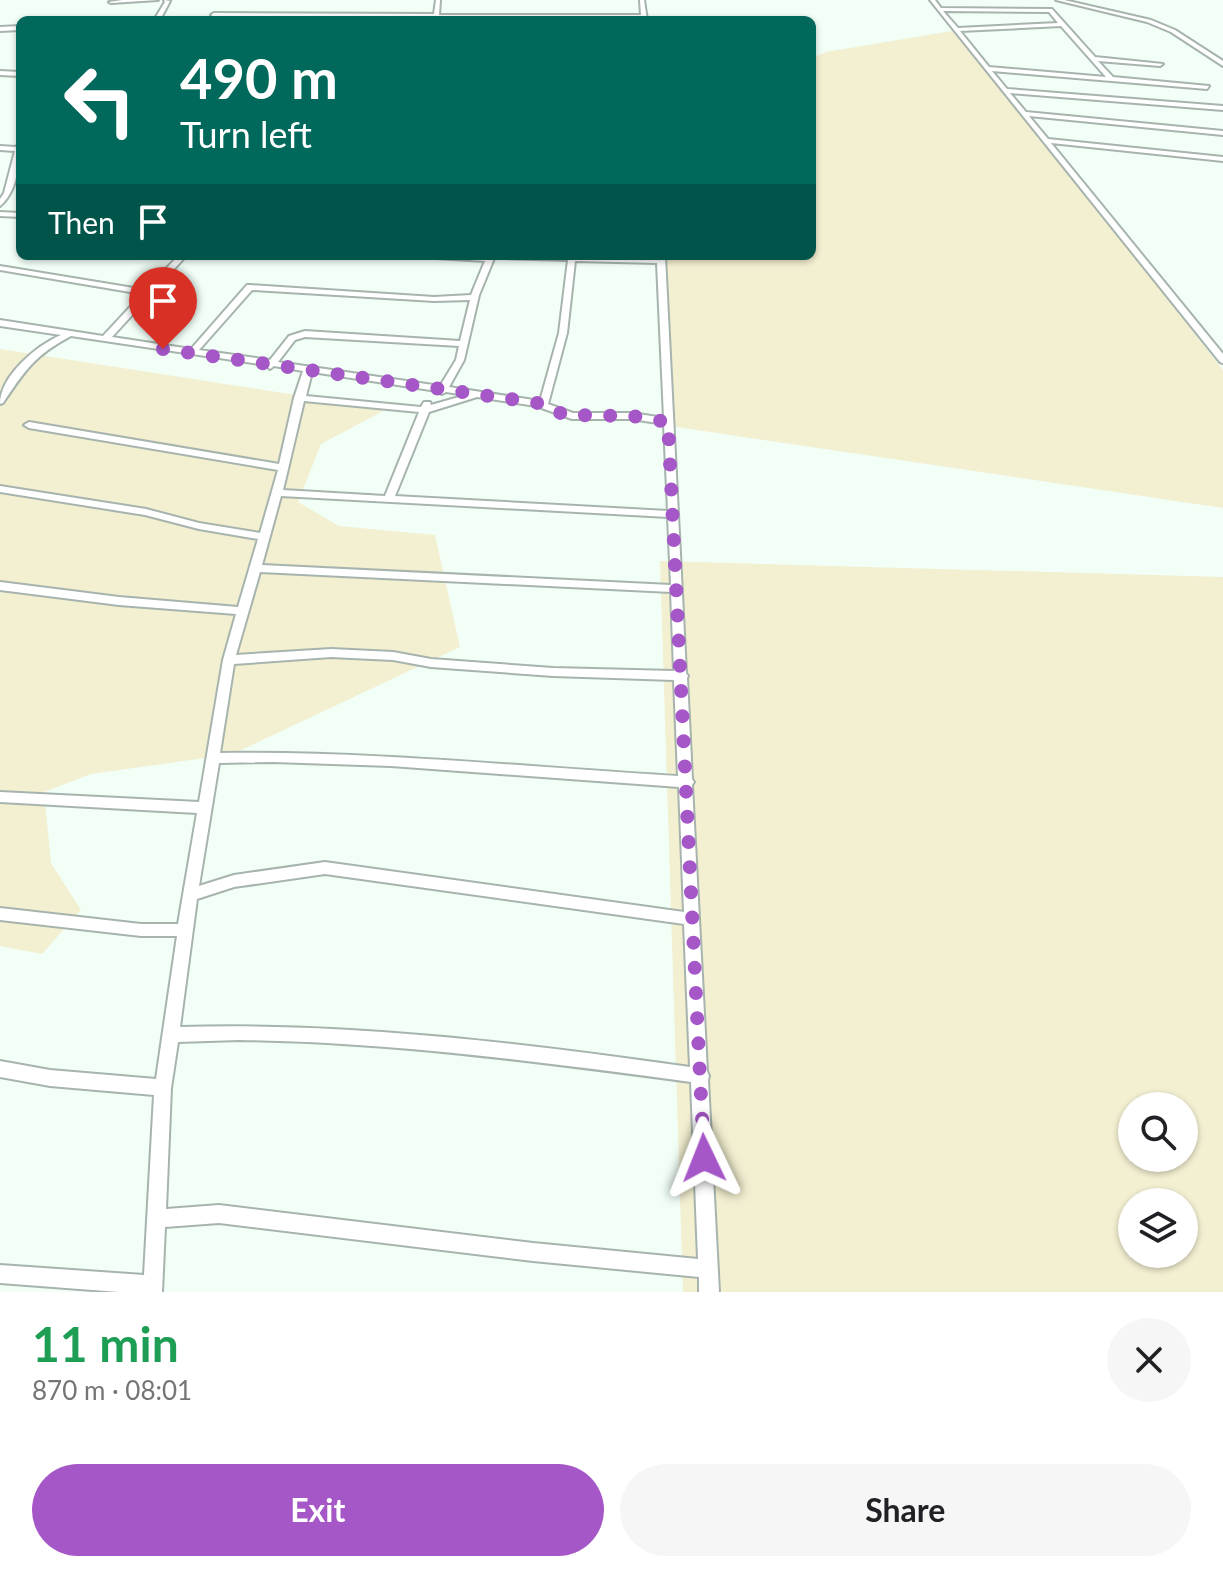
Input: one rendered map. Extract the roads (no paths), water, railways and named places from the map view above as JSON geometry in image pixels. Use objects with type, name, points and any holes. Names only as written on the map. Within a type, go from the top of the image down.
[{"type":"street","points":[[111,2],[156,0]]},
{"type":"street","points":[[932,0],[1223,360]]},
{"type":"street","points":[[1058,0],[1149,21],[1173,31],[1223,64]]},
{"type":"street","points":[[938,9],[1046,9],[1111,79]]},
{"type":"street","points":[[957,30],[1062,24]]},
{"type":"street","points":[[1094,59],[1160,64]]},
{"type":"street","points":[[989,69],[1207,87]]},
{"type":"street","points":[[1006,91],[1223,108]]},
{"type":"street","points":[[1210,109],[1223,117]]},
{"type":"street","points":[[1026,114],[1223,133]]},
{"type":"street","points":[[1047,141],[1223,159]]},
{"type":"street","points":[[0,204],[16,157]]},
{"type":"street","points":[[0,180],[16,184]]},
{"type":"street","points":[[105,339],[178,260]]},
{"type":"street","points":[[389,499],[425,410],[465,344],[474,297],[489,260]]},
{"type":"street","points":[[543,405],[560,346],[572,260]]},
{"type":"street","points":[[661,260],[670,514],[682,676],[709,1292]]},
{"type":"street","points":[[0,268],[148,293]]},
{"type":"street","points":[[192,353],[204,335],[250,287],[434,299],[474,297]]},
{"type":"street","points":[[0,323],[307,372],[543,405],[572,416],[632,416],[668,422]]},
{"type":"street","points":[[0,401],[22,367],[43,345],[70,334]]},
{"type":"street","points":[[270,366],[292,338],[305,334],[465,344]]},
{"type":"street","points":[[0,1274],[153,1288],[163,1088],[190,895],[229,660],[257,568],[307,372]]},
{"type":"street","points":[[299,398],[425,410],[475,395]]},
{"type":"street","points":[[29,425],[283,468]]},
{"type":"street","points":[[0,489],[146,512],[199,526],[265,537]]},
{"type":"street","points":[[277,493],[670,514]]},
{"type":"street","points":[[257,568],[676,589]]},
{"type":"street","points":[[0,586],[162,606],[242,611]]},
{"type":"street","points":[[229,660],[362,654],[553,672],[682,676]]},
{"type":"street","points":[[214,758],[293,756],[379,759],[687,782]]},
{"type":"street","points":[[0,797],[205,808]]},
{"type":"street","points":[[190,895],[234,881],[325,868],[691,919]]},
{"type":"street","points":[[0,914],[141,930],[185,930]]},
{"type":"street","points":[[172,1035],[242,1032],[467,1044],[701,1076]]},
{"type":"street","points":[[0,1069],[50,1078],[163,1088]]},
{"type":"street","points":[[155,1219],[219,1214],[533,1252],[708,1269]]}]
